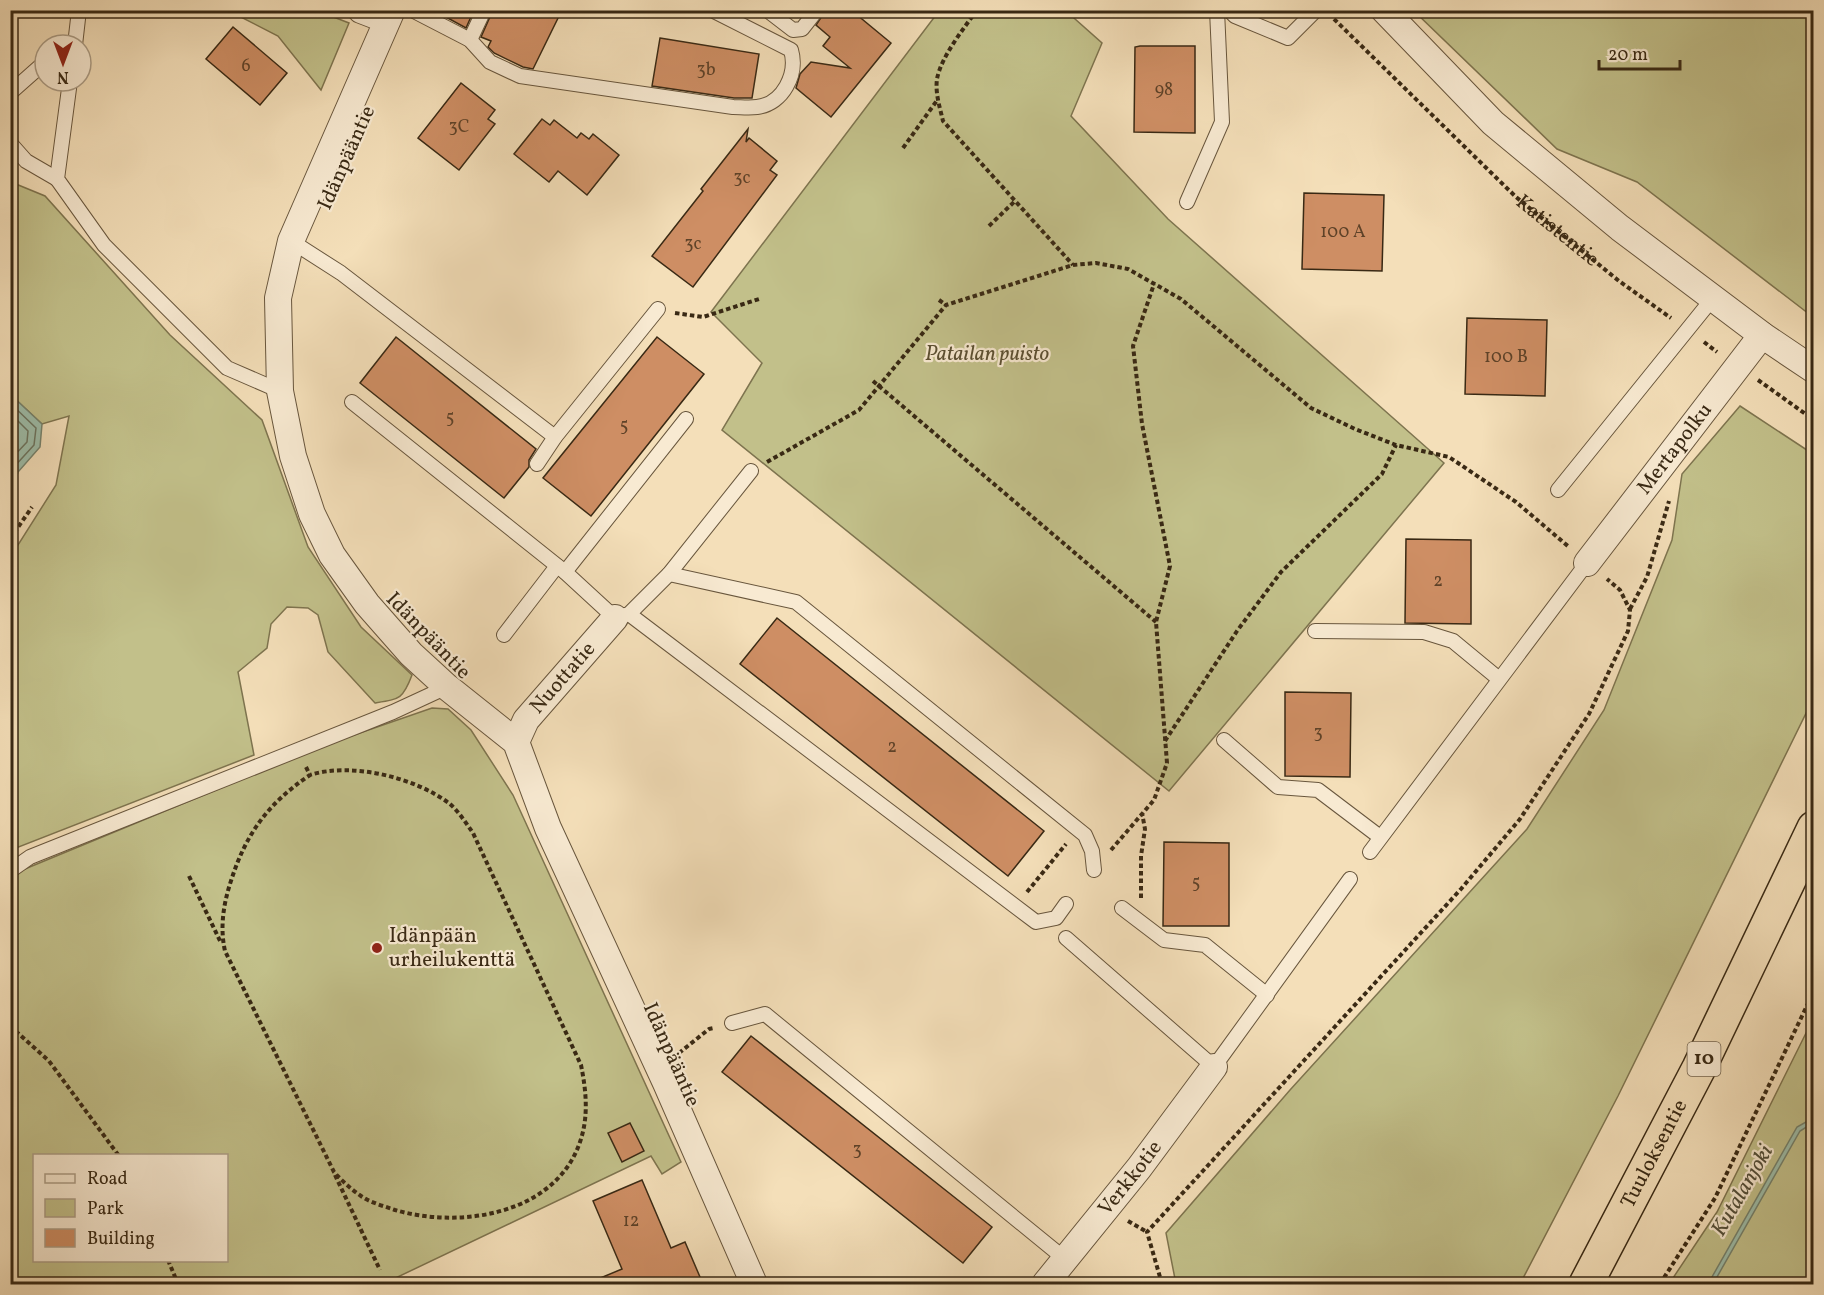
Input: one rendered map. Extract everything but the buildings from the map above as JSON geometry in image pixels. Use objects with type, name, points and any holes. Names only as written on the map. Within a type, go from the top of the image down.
[{"type":"highway","name":"Tuuloksentie","points":[[1586,1284],[1699,1068],[1814,828]]},
{"type":"street","points":[[361,10],[390,15]]},
{"type":"street","name":"Katistentie","points":[[1384,10],[1493,123],[1620,228],[1762,335],[1814,370]]},
{"type":"street","name":"Idänpääntie","points":[[390,15],[291,241],[278,298],[280,391],[293,456],[312,514],[332,555],[367,604],[411,654],[447,687],[516,742],[548,828],[666,1083],[754,1284]]},
{"type":"street","name":"Mertapolku","points":[[1587,563],[1762,335]]},
{"type":"street","name":"Nuottatie","points":[[516,742],[526,720],[622,616]]},
{"type":"street","name":"Verkkotie","points":[[1045,1284],[1139,1168],[1214,1067]]},
{"type":"lane","points":[[76,33],[79,10]]},
{"type":"lane","points":[[412,10],[470,40],[490,62],[520,76],[733,107],[758,107],[776,100],[792,78],[795,62],[791,50],[712,10]]},
{"type":"lane","points":[[470,40],[484,10]]},
{"type":"lane","points":[[767,10],[793,30],[802,29],[818,10]]},
{"type":"lane","points":[[1187,202],[1222,122],[1217,10]]},
{"type":"lane","points":[[1229,10],[1235,16],[1288,38],[1316,10]]},
{"type":"lane","points":[[10,93],[33,73]]},
{"type":"lane","points":[[57,179],[68,93]]},
{"type":"lane","points":[[10,143],[27,161],[57,179],[104,245],[227,368],[280,391]]},
{"type":"lane","points":[[291,241],[342,273],[555,437]]},
{"type":"lane","points":[[1558,490],[1713,298]]},
{"type":"lane","points":[[537,464],[555,437],[658,309]]},
{"type":"lane","points":[[352,402],[622,616],[1036,922],[1056,918],[1066,904]]},
{"type":"lane","points":[[504,635],[686,419]]},
{"type":"lane","points":[[622,616],[669,574],[751,471]]},
{"type":"lane","points":[[1370,852],[1587,563]]},
{"type":"lane","points":[[669,574],[796,602],[1084,835],[1092,851],[1094,870]]},
{"type":"lane","points":[[1315,631],[1424,632],[1454,641],[1499,679]]},
{"type":"lane","points":[[10,871],[30,858],[297,751],[447,687]]},
{"type":"lane","points":[[1224,740],[1278,787],[1318,790],[1380,837]]},
{"type":"lane","points":[[1066,938],[1214,1067],[1350,879]]},
{"type":"lane","points":[[1122,908],[1164,940],[1205,945],[1267,995]]},
{"type":"lane","points":[[732,1023],[765,1014],[1065,1259]]},
{"type":"path","points":[[977,10],[953,44],[937,79],[943,121],[1073,265]]},
{"type":"path","name":"Katistentie","points":[[1333,18],[1516,198],[1619,281],[1814,420]]},
{"type":"path","points":[[903,148],[938,98]]},
{"type":"path","points":[[989,226],[1015,201]]},
{"type":"path","points":[[751,471],[859,410],[946,305],[1073,265],[1096,263],[1128,269],[1181,298],[1311,408],[1396,445],[1449,457],[1516,502],[1620,590],[1630,610]]},
{"type":"path","points":[[1094,870],[1154,800],[1167,763],[1156,622],[1170,566],[1142,424],[1132,346],[1154,284]]},
{"type":"path","points":[[658,309],[703,317],[759,299]]},
{"type":"path","points":[[939,300],[946,305]]},
{"type":"path","points":[[873,381],[1156,622]]},
{"type":"path","points":[[1165,742],[1237,631],[1281,572],[1382,474],[1396,445]]},
{"type":"path","points":[[1162,1284],[1147,1232],[1461,889],[1521,819],[1590,714],[1628,632],[1630,610],[1647,577],[1670,497],[1669,456]]},
{"type":"path","points":[[10,539],[32,507]]},
{"type":"path","points":[[297,751],[309,775]]},
{"type":"path","points":[[225,951],[222,939],[223,912],[240,853],[252,830],[269,809],[288,789],[309,775],[325,770],[344,770],[372,773],[405,781],[450,804],[473,833],[581,1065],[586,1091],[586,1114],[580,1143],[553,1183],[532,1198],[503,1211],[470,1218],[416,1216],[363,1198],[334,1172]]},
{"type":"path","points":[[1141,922],[1141,856],[1145,829],[1142,813]]},
{"type":"path","points":[[1015,906],[1078,830]]},
{"type":"path","points":[[189,876],[380,1270]]},
{"type":"path","points":[[1660,1284],[1715,1198],[1814,991]]},
{"type":"path","points":[[673,1058],[709,1029],[732,1023]]},
{"type":"path","points":[[10,1026],[49,1061],[118,1154]]},
{"type":"path","points":[[169,1262],[178,1284]]},
{"type":"green space","points":[[229,11],[318,11],[349,23],[321,90],[278,36]]},
{"type":"green space","name":"Patailan puisto","points":[[939,11],[1066,11],[1102,43],[1071,116],[1168,219],[1444,463],[1169,791],[722,430],[762,363],[711,312]]},
{"type":"green space","points":[[1414,11],[1813,11],[1813,317],[1637,182],[1557,149]]},
{"type":"green space","points":[[11,182],[45,196],[170,335],[262,420],[308,547],[361,627],[412,675],[400,696],[375,703],[328,652],[318,615],[308,608],[287,607],[271,624],[267,648],[238,672],[254,755],[11,850],[11,556],[56,485],[69,416],[42,424],[11,395]]},
{"type":"green space","points":[[1740,406],[1813,454],[1813,699],[1618,1096],[1520,1284],[1176,1284],[1166,1233],[1290,1090],[1527,829],[1604,710],[1672,540],[1682,474]]},
{"type":"green space","points":[[432,708],[448,709],[471,730],[513,795],[681,1162],[662,1174],[651,1156],[383,1284],[11,1284],[10,877],[325,745]]},
{"type":"green space","points":[[1813,1019],[1813,1284],[1669,1284],[1717,1212]]},
{"type":"water","points":[[11,395],[42,424],[40,447],[18,472],[11,496]]},
{"type":"water","points":[[1813,1118],[1813,1123],[1800,1131],[1713,1284],[1708,1284],[1797,1127]]},
{"type":"place","name":"Idänpään urheilukenttä","points":[[377,948]]},
{"type":"water label","name":"Kutalanjoki","points":[[1743,1191]]}]
